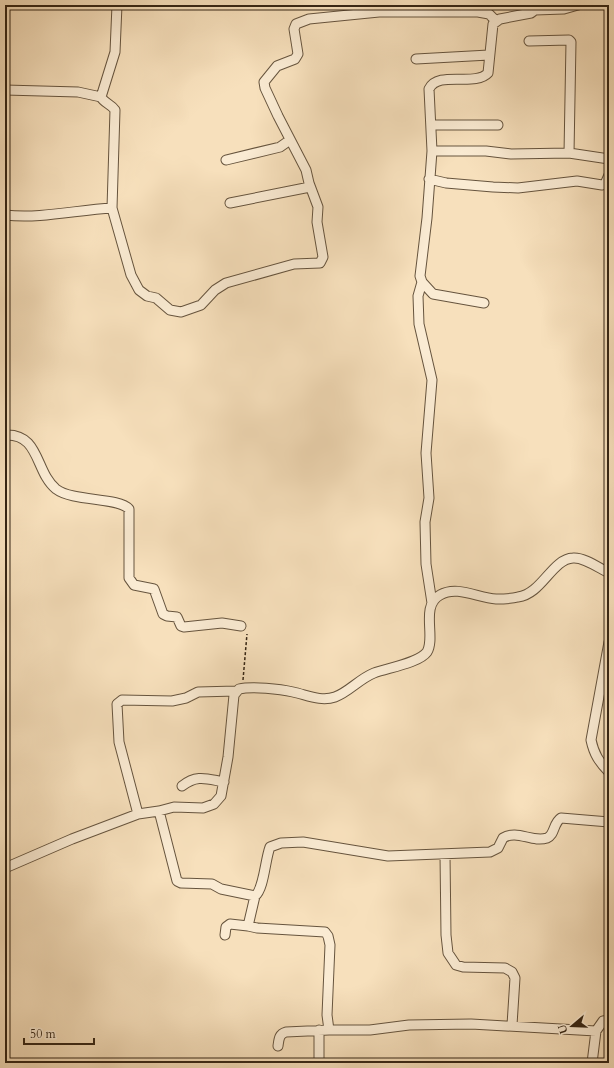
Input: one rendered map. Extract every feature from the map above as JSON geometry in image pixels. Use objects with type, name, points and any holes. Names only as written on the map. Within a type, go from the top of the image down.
[{"type":"street","points":[[101,97],[115,52],[116,5]]},
{"type":"street","points":[[484,303],[433,294],[427,290],[420,276],[427,218],[432,151],[428,98],[431,85],[435,82],[454,79],[473,79],[486,76],[488,72],[491,33],[493,24],[496,21],[536,8],[564,10],[578,5]]},
{"type":"street","points":[[5,90],[78,92],[101,97],[103,101],[113,106],[115,110],[112,208],[131,275],[140,290],[147,296],[156,298],[170,310],[181,312],[201,305],[215,290],[226,283],[294,264],[320,263],[323,257],[317,222],[318,207],[310,187],[306,170],[265,88],[264,82],[277,66],[295,59],[298,50],[294,29],[296,24],[301,21],[379,12],[478,12],[489,14],[496,21]]},
{"type":"street","points":[[529,41],[569,40],[571,42],[569,153]]},
{"type":"street","points":[[416,59],[489,55]]},
{"type":"street","points":[[431,125],[498,125]]},
{"type":"street","points":[[226,160],[280,147],[290,140]]},
{"type":"street","points":[[432,151],[486,151],[511,154],[569,153],[609,158]]},
{"type":"street","points":[[429,179],[467,185],[518,188],[577,182],[602,185],[605,184],[609,175]]},
{"type":"street","points":[[230,203],[310,187]]},
{"type":"street","points":[[5,215],[26,217],[112,208]]},
{"type":"street","points":[[138,814],[119,742],[118,702],[128,699],[172,701],[179,700],[198,692],[239,689],[291,691],[318,698],[336,696],[364,677],[416,660],[426,652],[429,645],[429,620],[432,603],[426,564],[425,522],[429,498],[426,453],[432,380],[419,324],[418,296],[422,282]]},
{"type":"street","points":[[5,435],[15,435],[27,441],[52,486],[60,492],[86,499],[123,505],[129,509],[130,580],[134,585],[154,589],[163,614],[177,617],[181,626],[184,627],[222,624],[241,626]]},
{"type":"street","points":[[432,603],[440,595],[451,591],[496,599],[519,597],[538,588],[564,560],[574,558],[609,573]]},
{"type":"street","points":[[609,642],[591,740],[593,751],[598,760],[609,772]]},
{"type":"street","points":[[5,868],[72,839],[138,814],[174,807],[203,808],[214,804],[221,796],[228,758],[234,695],[239,689]]},
{"type":"street","points":[[182,786],[191,779],[196,778],[224,782]]},
{"type":"street","points":[[159,811],[177,881],[181,883],[212,884],[221,889],[254,896]]},
{"type":"street","points":[[248,926],[254,896],[261,887],[266,858],[270,848],[281,843],[303,842],[388,856],[445,854],[468,851],[490,852],[498,848],[503,838],[511,834],[541,839],[546,838],[552,834],[557,820],[565,817],[609,822]]},
{"type":"street","points":[[445,854],[446,935],[448,953],[456,965],[463,967],[504,968],[512,972],[515,978],[512,1025]]},
{"type":"street","points":[[225,935],[226,928],[230,924],[265,929],[315,930],[325,932],[328,936],[330,945],[327,1014],[329,1030]]},
{"type":"street","points":[[592,1063],[596,1031],[603,1021],[609,1020]]},
{"type":"street","points":[[278,1046],[279,1037],[282,1033],[319,1030],[370,1030],[409,1025],[512,1025],[540,1029],[596,1031]]},
{"type":"street","points":[[318,1063],[319,1030]]},
{"type":"path","points":[[239,689],[247,632],[245,627],[241,626]]}]
